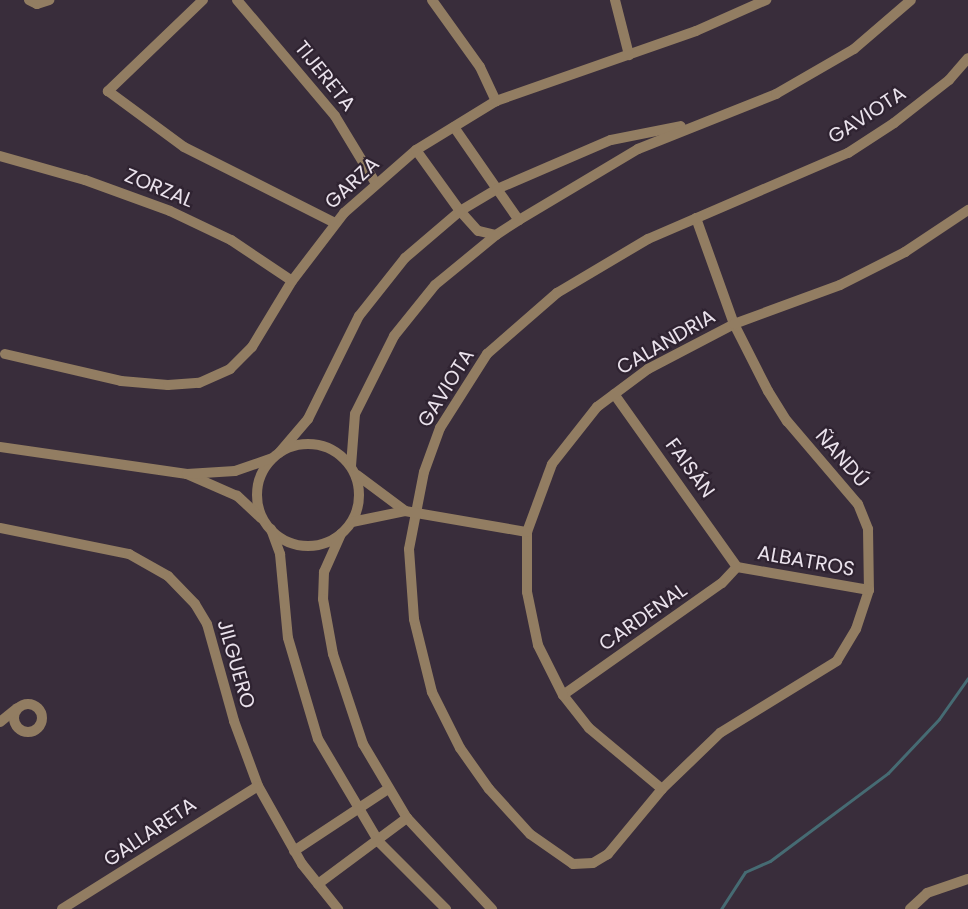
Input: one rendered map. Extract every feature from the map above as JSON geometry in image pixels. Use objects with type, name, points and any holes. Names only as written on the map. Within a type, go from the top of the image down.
[{"type":"street","points":[[28,0],[37,4],[50,0]]},
{"type":"street","points":[[204,0],[108,91],[184,147],[335,223]]},
{"type":"street","name":"TIJERETA","points":[[237,0],[335,116],[375,182]]},
{"type":"street","points":[[432,0],[480,67],[496,101]]},
{"type":"street","points":[[615,0],[629,55]]},
{"type":"street","name":"GARZA","points":[[2,353],[121,381],[199,382],[230,369],[252,347],[292,281],[335,223],[375,182],[416,150],[496,101],[629,55],[766,0]]},
{"type":"street","points":[[492,909],[407,818],[388,789],[355,724],[328,632],[324,572],[341,534],[352,522],[359,498],[353,470],[355,414],[393,336],[435,285],[496,235],[638,150],[696,124],[776,94],[854,50],[911,0]]},
{"type":"street","name":"GAVIOTA","points":[[662,789],[609,854],[586,865],[573,864],[547,848],[508,810],[460,748],[432,692],[412,598],[409,511],[440,428],[487,354],[557,292],[648,239],[848,153],[894,123],[949,80],[968,58]]},
{"type":"street","points":[[446,909],[379,842],[356,810],[327,758],[302,694],[288,638],[280,554],[268,526],[258,492],[275,456],[308,419],[373,295],[405,258],[460,211],[497,189],[611,140],[696,124]]},
{"type":"street","points":[[454,127],[519,220]]},
{"type":"street","points":[[416,150],[460,211],[478,231],[496,235]]},
{"type":"street","name":"ZORZAL","points":[[0,156],[86,180],[180,215],[231,240],[292,281]]},
{"type":"street","name":"CALANDRIA","points":[[662,789],[599,739],[563,695],[544,660],[532,622],[527,532],[559,453],[614,393],[673,354],[734,324],[840,285],[905,252],[968,210]]},
{"type":"street","name":"ÑANDÚ","points":[[662,789],[730,725],[837,661],[856,629],[868,590],[868,529],[858,504],[787,421],[734,324],[696,218]]},
{"type":"street","name":"FAISÁN","points":[[614,393],[736,565]]},
{"type":"street","points":[[0,447],[187,474],[235,471],[313,444],[338,453],[353,470],[409,511]]},
{"type":"street","points":[[187,474],[237,496],[268,526],[300,545],[317,545],[341,534]]},
{"type":"street","points":[[352,522],[409,511],[527,532]]},
{"type":"street","name":"JILGUERO","points":[[0,528],[129,554],[179,586],[207,624],[234,721],[258,786],[302,864],[338,909]]},
{"type":"street","name":"ALBATROS","points":[[736,565],[868,590]]},
{"type":"street","name":"CARDENAL","points":[[563,695],[722,583],[736,565]]},
{"type":"street","points":[[33,704],[43,717],[38,728],[22,730],[0,725],[17,708],[33,704]]},
{"type":"street","points":[[17,708],[14,720],[22,730]]},
{"type":"street","name":"GALLARETA","points":[[62,909],[258,786]]},
{"type":"street","points":[[294,851],[388,789]]},
{"type":"street","points":[[318,884],[379,842],[407,818]]},
{"type":"street","points":[[910,909],[927,893],[968,879]]},
{"type":"waterway","points":[[721,909],[745,872],[770,861],[888,773],[939,719],[968,678]]}]
